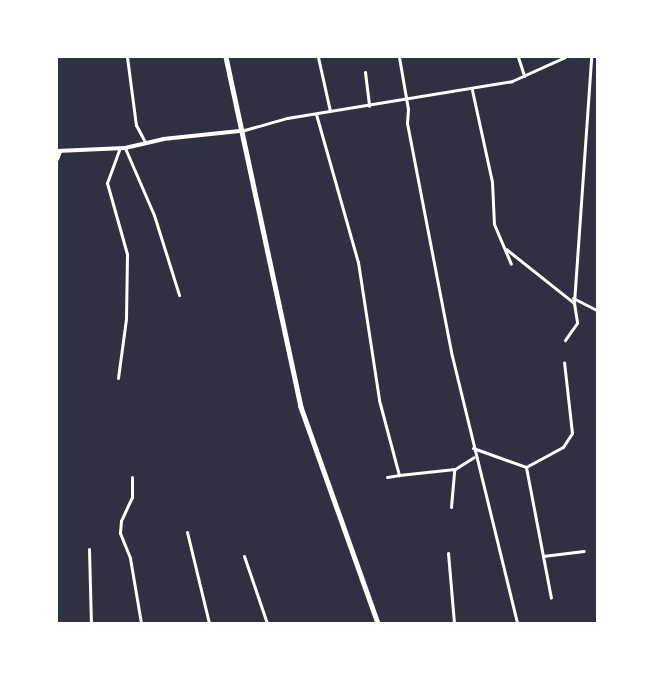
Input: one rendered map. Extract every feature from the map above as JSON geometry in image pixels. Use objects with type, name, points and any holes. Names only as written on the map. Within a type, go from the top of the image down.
[{"type":"main road","points":[[226,57],[240,131],[301,407],[378,623]]},
{"type":"street","points":[[128,57],[136,125],[145,142]]},
{"type":"street","points":[[318,57],[330,111]]},
{"type":"street","points":[[399,57],[407,123],[472,448],[517,623]]},
{"type":"street","points":[[518,57],[524,76]]},
{"type":"street","points":[[57,159],[59,151],[122,148],[145,142],[240,131],[330,111],[472,90],[524,76],[565,57]]},
{"type":"street","points":[[565,340],[577,323],[573,297],[590,58]]},
{"type":"street","points":[[365,72],[369,105]]},
{"type":"street","points":[[472,90],[492,182],[494,224],[511,264]]},
{"type":"street","points":[[316,114],[358,262],[379,400],[399,475]]},
{"type":"street","points":[[122,148],[154,215],[179,295]]},
{"type":"street","points":[[118,378],[126,319],[127,254],[107,183],[122,148]]},
{"type":"street","points":[[505,248],[574,303]]},
{"type":"street","points":[[573,297],[597,310]]},
{"type":"street","points":[[472,448],[525,467],[570,441],[564,362]]},
{"type":"street","points":[[387,477],[454,470],[475,457]]},
{"type":"street","points":[[525,467],[550,598]]},
{"type":"street","points":[[452,507],[454,470]]},
{"type":"street","points":[[132,477],[132,497],[121,521],[120,533],[130,558],[141,623]]},
{"type":"street","points":[[187,532],[209,623]]},
{"type":"street","points":[[89,549],[91,623]]},
{"type":"street","points":[[543,556],[584,551]]},
{"type":"street","points":[[448,553],[454,623]]},
{"type":"street","points":[[244,556],[267,623]]}]
